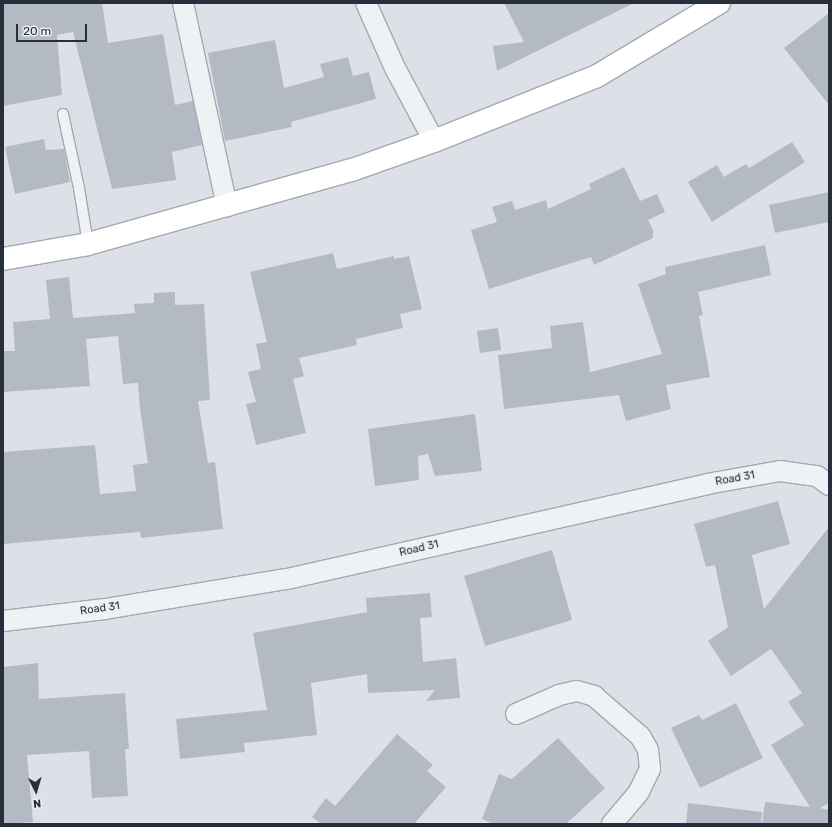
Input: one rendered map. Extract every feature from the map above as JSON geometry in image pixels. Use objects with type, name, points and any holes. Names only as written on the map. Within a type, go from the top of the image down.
[{"type":"street","points":[[184,3],[227,206]]},
{"type":"street","points":[[366,3],[395,68],[434,141]]},
{"type":"street","points":[[3,259],[88,244],[227,206],[352,170],[434,141],[597,76],[719,3]]},
{"type":"street","name":"Road 31","points":[[3,621],[113,608],[287,579],[707,484],[780,471],[817,476],[829,485]]},
{"type":"street","points":[[516,714],[559,695],[577,691],[594,696],[640,736],[648,750],[650,769],[639,792],[612,824]]},
{"type":"lane","points":[[63,114],[79,188],[88,244]]},
{"type":"building","points":[[3,3],[102,3],[108,43],[163,34],[175,105],[193,101],[202,145],[172,152],[176,180],[112,189],[73,32],[57,35],[62,95],[3,106]]},
{"type":"building","points":[[504,3],[634,3],[497,71],[493,46],[524,42]]},
{"type":"building","points":[[829,13],[829,105],[784,48]]},
{"type":"building","points":[[275,40],[284,88],[324,77],[320,64],[348,57],[353,76],[369,72],[376,99],[291,122],[292,127],[225,141],[208,53]]},
{"type":"building","points":[[44,139],[46,150],[64,149],[70,182],[15,194],[5,147]]},
{"type":"building","points":[[792,142],[805,162],[712,222],[688,182],[717,165],[724,177],[746,164],[749,168]]},
{"type":"building","points":[[624,167],[640,201],[657,194],[665,212],[648,220],[653,230],[653,238],[594,265],[591,257],[489,289],[471,230],[497,222],[492,207],[512,201],[515,210],[546,200],[548,209],[591,189],[589,184]]},
{"type":"building","points":[[829,192],[829,222],[775,233],[769,205]]},
{"type":"building","points":[[765,245],[771,275],[698,292],[703,315],[699,316],[710,377],[666,385],[671,409],[626,421],[619,395],[504,409],[498,355],[552,348],[550,326],[583,322],[590,372],[662,354],[638,284],[666,274],[665,267]]},
{"type":"building","points":[[333,253],[337,269],[394,256],[394,259],[409,256],[422,309],[400,314],[403,328],[356,339],[357,345],[299,358],[304,376],[293,379],[306,433],[256,445],[246,404],[256,402],[248,372],[261,369],[256,344],[267,342],[250,272]]},
{"type":"building","points":[[69,277],[73,318],[135,313],[134,304],[154,303],[154,293],[175,292],[175,305],[204,304],[210,400],[198,401],[208,463],[215,462],[223,529],[141,538],[140,532],[3,544],[3,452],[95,445],[100,494],[136,491],[133,465],[148,463],[140,409],[138,383],[123,384],[118,336],[86,339],[90,386],[3,392],[3,351],[15,351],[13,322],[50,319],[46,280]]},
{"type":"building","points":[[498,328],[501,350],[480,353],[477,331]]},
{"type":"building","points":[[475,414],[482,471],[435,476],[428,454],[418,456],[419,480],[375,486],[368,429]]},
{"type":"building","points":[[778,501],[790,544],[752,555],[764,609],[829,527],[829,803],[820,808],[829,810],[829,824],[762,824],[765,802],[810,807],[771,745],[804,725],[788,702],[802,693],[771,649],[731,676],[708,641],[728,627],[715,565],[706,567],[694,524]]},
{"type":"building","points":[[552,550],[572,620],[485,646],[464,576]]},
{"type":"building","points":[[430,593],[432,617],[420,618],[423,662],[456,658],[460,698],[426,701],[435,690],[368,693],[367,674],[311,683],[317,735],[244,743],[245,752],[180,759],[176,719],[267,710],[253,633],[367,612],[366,598]]},
{"type":"building","points":[[38,663],[39,699],[125,693],[129,749],[125,749],[128,796],[92,798],[89,751],[27,755],[33,822],[3,824],[3,667]]},
{"type":"building","points":[[736,703],[763,758],[700,788],[671,728],[699,715],[702,720]]},
{"type":"building","points":[[397,734],[433,765],[427,771],[446,787],[414,824],[319,824],[320,823],[312,817],[326,798],[335,806]]},
{"type":"building","points":[[558,738],[605,788],[566,824],[495,824],[482,819],[499,774],[512,779]]},
{"type":"building","points":[[688,803],[762,812],[761,824],[686,824]]}]
